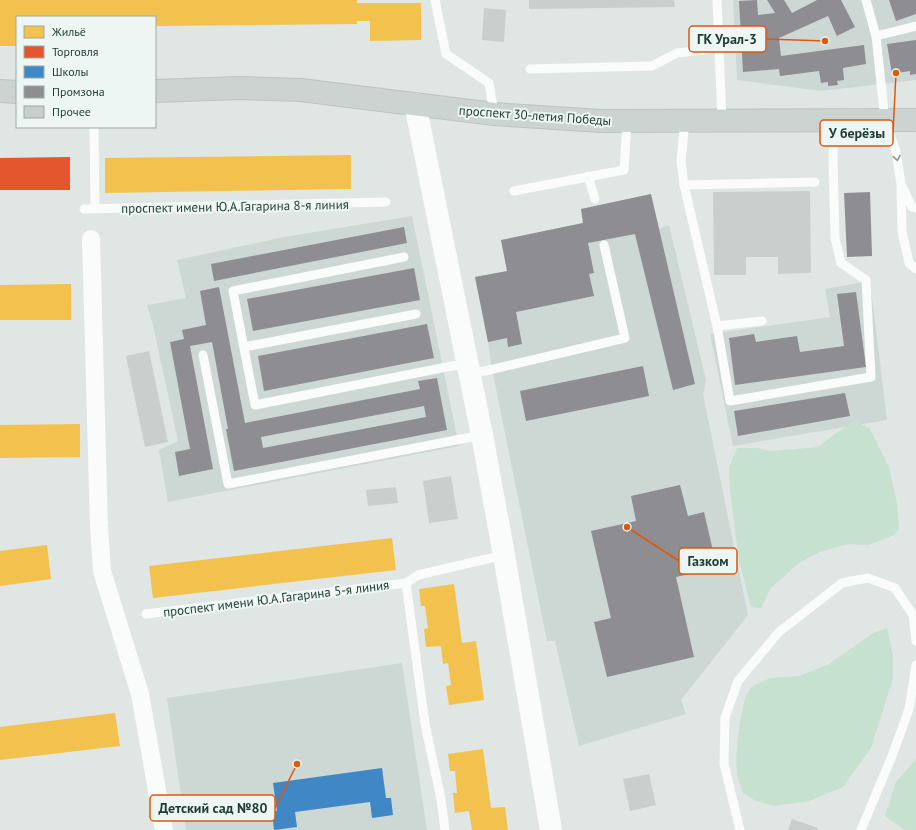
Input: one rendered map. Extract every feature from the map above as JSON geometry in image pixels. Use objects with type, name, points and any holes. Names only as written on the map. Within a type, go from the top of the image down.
[{"type":"main road","name":"проспект 30-летия Победы","points":[[156,90],[239,88],[301,90],[494,114],[601,121],[916,120]]},
{"type":"main road","points":[[0,91],[16,92]]},
{"type":"street","points":[[415,104],[482,435],[551,830]]},
{"type":"street","points":[[91,239],[102,571],[140,694],[164,830]]},
{"type":"lane","points":[[435,0],[446,54],[489,83],[494,114]]},
{"type":"lane","points":[[717,0],[722,121]]},
{"type":"lane","points":[[866,0],[876,36],[884,121],[896,151],[901,184],[902,231],[909,263],[916,269]]},
{"type":"lane","points":[[876,36],[916,26]]},
{"type":"lane","points":[[530,69],[652,66],[677,53],[719,48]]},
{"type":"lane","points":[[514,191],[624,170],[627,121]]},
{"type":"lane","points":[[685,121],[681,161],[684,185],[717,326],[730,401],[871,377],[866,280],[841,263],[835,238],[833,159],[834,121]]},
{"type":"lane","points":[[94,128],[95,209]]},
{"type":"lane","points":[[588,176],[594,199]]},
{"type":"lane","points":[[684,185],[815,182]]},
{"type":"lane","points":[[901,184],[912,207],[916,208]]},
{"type":"lane","name":"проспект имени Ю.А.Гагарина 8-я линия","points":[[84,209],[386,202]]},
{"type":"lane","points":[[404,257],[233,291],[256,405],[468,368],[484,371],[625,338],[604,246]]},
{"type":"lane","points":[[244,347],[416,314]]},
{"type":"lane","points":[[717,326],[762,321]]},
{"type":"lane","points":[[203,355],[228,484],[482,435]]},
{"type":"lane","name":"проспект имени Ю.А.Гагарина 5-я линия","points":[[146,614],[406,583],[418,575],[504,555]]},
{"type":"lane","points":[[740,830],[724,764],[725,718],[738,681],[779,632],[842,583],[868,578],[895,588],[913,615],[916,641]]},
{"type":"lane","name":"проспект имени Ю.А.Гагарина 5-я линия","points":[[406,583],[425,724],[441,799],[445,830]]},
{"type":"lane","points":[[861,830],[892,756],[909,709],[916,665]]},
{"type":"shaded area","points":[[733,0],[916,0],[916,80],[821,91],[737,80]]},
{"type":"shaded area","points":[[651,194],[658,229],[669,225],[706,380],[703,394],[748,615],[681,700],[686,714],[579,746],[555,641],[547,641],[475,277],[507,271],[501,240],[583,223],[581,209]]},
{"type":"shaded area","points":[[412,216],[459,446],[168,502],[159,450],[178,441],[153,325],[147,305],[186,298],[177,260],[284,237]]},
{"type":"shaded area","points":[[870,281],[887,420],[733,446],[710,334],[830,317],[825,289]]},
{"type":"shaded area","points":[[402,663],[427,830],[186,830],[167,698]]},
{"type":"green space","points":[[856,421],[870,429],[889,467],[897,503],[899,529],[894,535],[869,545],[848,544],[820,552],[799,563],[771,588],[761,608],[751,607],[739,561],[730,490],[729,467],[737,448],[757,448],[771,451],[818,447],[836,433]]},
{"type":"green space","points":[[887,628],[893,655],[893,679],[871,748],[843,787],[809,801],[774,806],[754,800],[743,793],[737,776],[736,758],[739,728],[745,698],[751,687],[770,678],[799,676],[829,664],[873,633]]},
{"type":"green space","points":[[916,759],[916,830],[905,830],[885,816],[896,782]]},
{"type":"building: Жильё","points":[[0,0],[357,0],[357,3],[421,3],[421,40],[370,41],[370,21],[357,21],[357,24],[156,26],[156,16],[16,16],[16,46],[0,46]]},
{"type":"building: Жильё","points":[[351,155],[351,189],[105,193],[105,158]]},
{"type":"building: Жильё","points":[[71,284],[71,320],[0,320],[0,285]]},
{"type":"building: Жильё","points":[[80,424],[80,457],[0,458],[0,425]]},
{"type":"building: Жильё","points":[[392,538],[396,570],[153,598],[149,566]]},
{"type":"building: Жильё","points":[[47,545],[51,579],[0,586],[0,551]]},
{"type":"building: Жильё","points":[[454,584],[462,643],[476,641],[484,700],[449,705],[446,686],[451,685],[448,663],[443,664],[441,646],[426,647],[424,629],[428,628],[425,606],[421,606],[419,589]]},
{"type":"building: Жильё","points":[[115,713],[120,746],[0,760],[0,727]]},
{"type":"building: Жильё","points":[[483,749],[491,808],[505,807],[508,830],[472,830],[469,811],[455,813],[453,793],[457,793],[455,771],[450,771],[448,754]]},
{"type":"building: Торговля","points":[[70,157],[70,190],[0,190],[0,158]]},
{"type":"building: Школы","points":[[382,768],[386,798],[391,798],[393,815],[372,818],[370,802],[295,812],[297,827],[274,830],[272,812],[277,811],[273,783]]},
{"type":"building: Промзона","points":[[757,0],[758,15],[775,13],[767,0],[784,0],[792,13],[817,0],[841,0],[855,27],[837,36],[828,16],[779,38],[781,56],[864,45],[866,64],[843,68],[844,80],[837,81],[838,85],[828,86],[828,82],[821,83],[819,71],[780,76],[779,69],[743,72],[739,1]]},
{"type":"building: Промзона","points":[[889,0],[916,0],[916,14],[896,21]]},
{"type":"building: Промзона","points":[[916,40],[916,74],[910,75],[910,71],[892,74],[887,44]]},
{"type":"building: Промзона","points":[[870,192],[872,256],[847,257],[844,193]]},
{"type":"building: Промзона","points":[[651,194],[695,384],[673,390],[635,234],[588,243],[594,273],[589,274],[594,296],[516,312],[522,344],[508,347],[507,338],[488,342],[475,277],[507,271],[501,240],[583,223],[581,209]]},
{"type":"building: Промзона","points":[[404,227],[407,243],[214,281],[211,264]]},
{"type":"building: Промзона","points":[[414,268],[420,300],[253,331],[247,299]]},
{"type":"building: Промзона","points":[[219,287],[245,423],[420,389],[418,381],[437,378],[447,430],[234,471],[212,342],[190,346],[213,469],[179,476],[175,452],[190,449],[170,342],[184,339],[182,330],[206,325],[200,291]],"holes":[[[424,406],[426,417],[263,448],[261,437]]]},
{"type":"building: Промзона","points":[[856,292],[866,367],[735,385],[729,338],[754,334],[756,342],[797,336],[800,352],[844,346],[837,294]]},
{"type":"building: Промзона","points":[[427,324],[434,358],[264,391],[258,356]]},
{"type":"building: Промзона","points":[[643,366],[649,396],[526,421],[520,391]]},
{"type":"building: Промзона","points":[[845,393],[850,416],[738,436],[734,411]]},
{"type":"building: Промзона","points":[[680,485],[688,516],[704,512],[717,568],[676,577],[694,657],[607,677],[594,622],[611,618],[591,531],[636,521],[631,496]]},
{"type":"building: Прочее","points":[[529,0],[674,0],[675,7],[529,9]]},
{"type":"building: Прочее","points":[[484,8],[506,10],[504,42],[482,40]]},
{"type":"building: Прочее","points":[[810,191],[811,273],[778,274],[778,257],[746,257],[746,275],[714,275],[713,192]]},
{"type":"building: Прочее","points":[[149,351],[168,442],[145,447],[126,356]]},
{"type":"building: Прочее","points":[[451,476],[458,519],[429,523],[423,481]]},
{"type":"building: Прочее","points":[[396,487],[398,503],[368,506],[366,490]]},
{"type":"building: Прочее","points":[[649,774],[656,805],[630,811],[623,779]]},
{"type":"building: Прочее","points":[[792,819],[818,828],[817,830],[788,830]]},
{"type":"place","name":"ГК Урал-3","points":[[825,41]]},
{"type":"place","name":"У берёзы","points":[[896,73]]},
{"type":"place","name":"Газком","points":[[627,527]]},
{"type":"place","name":"Детский сад №80","points":[[297,764]]}]
